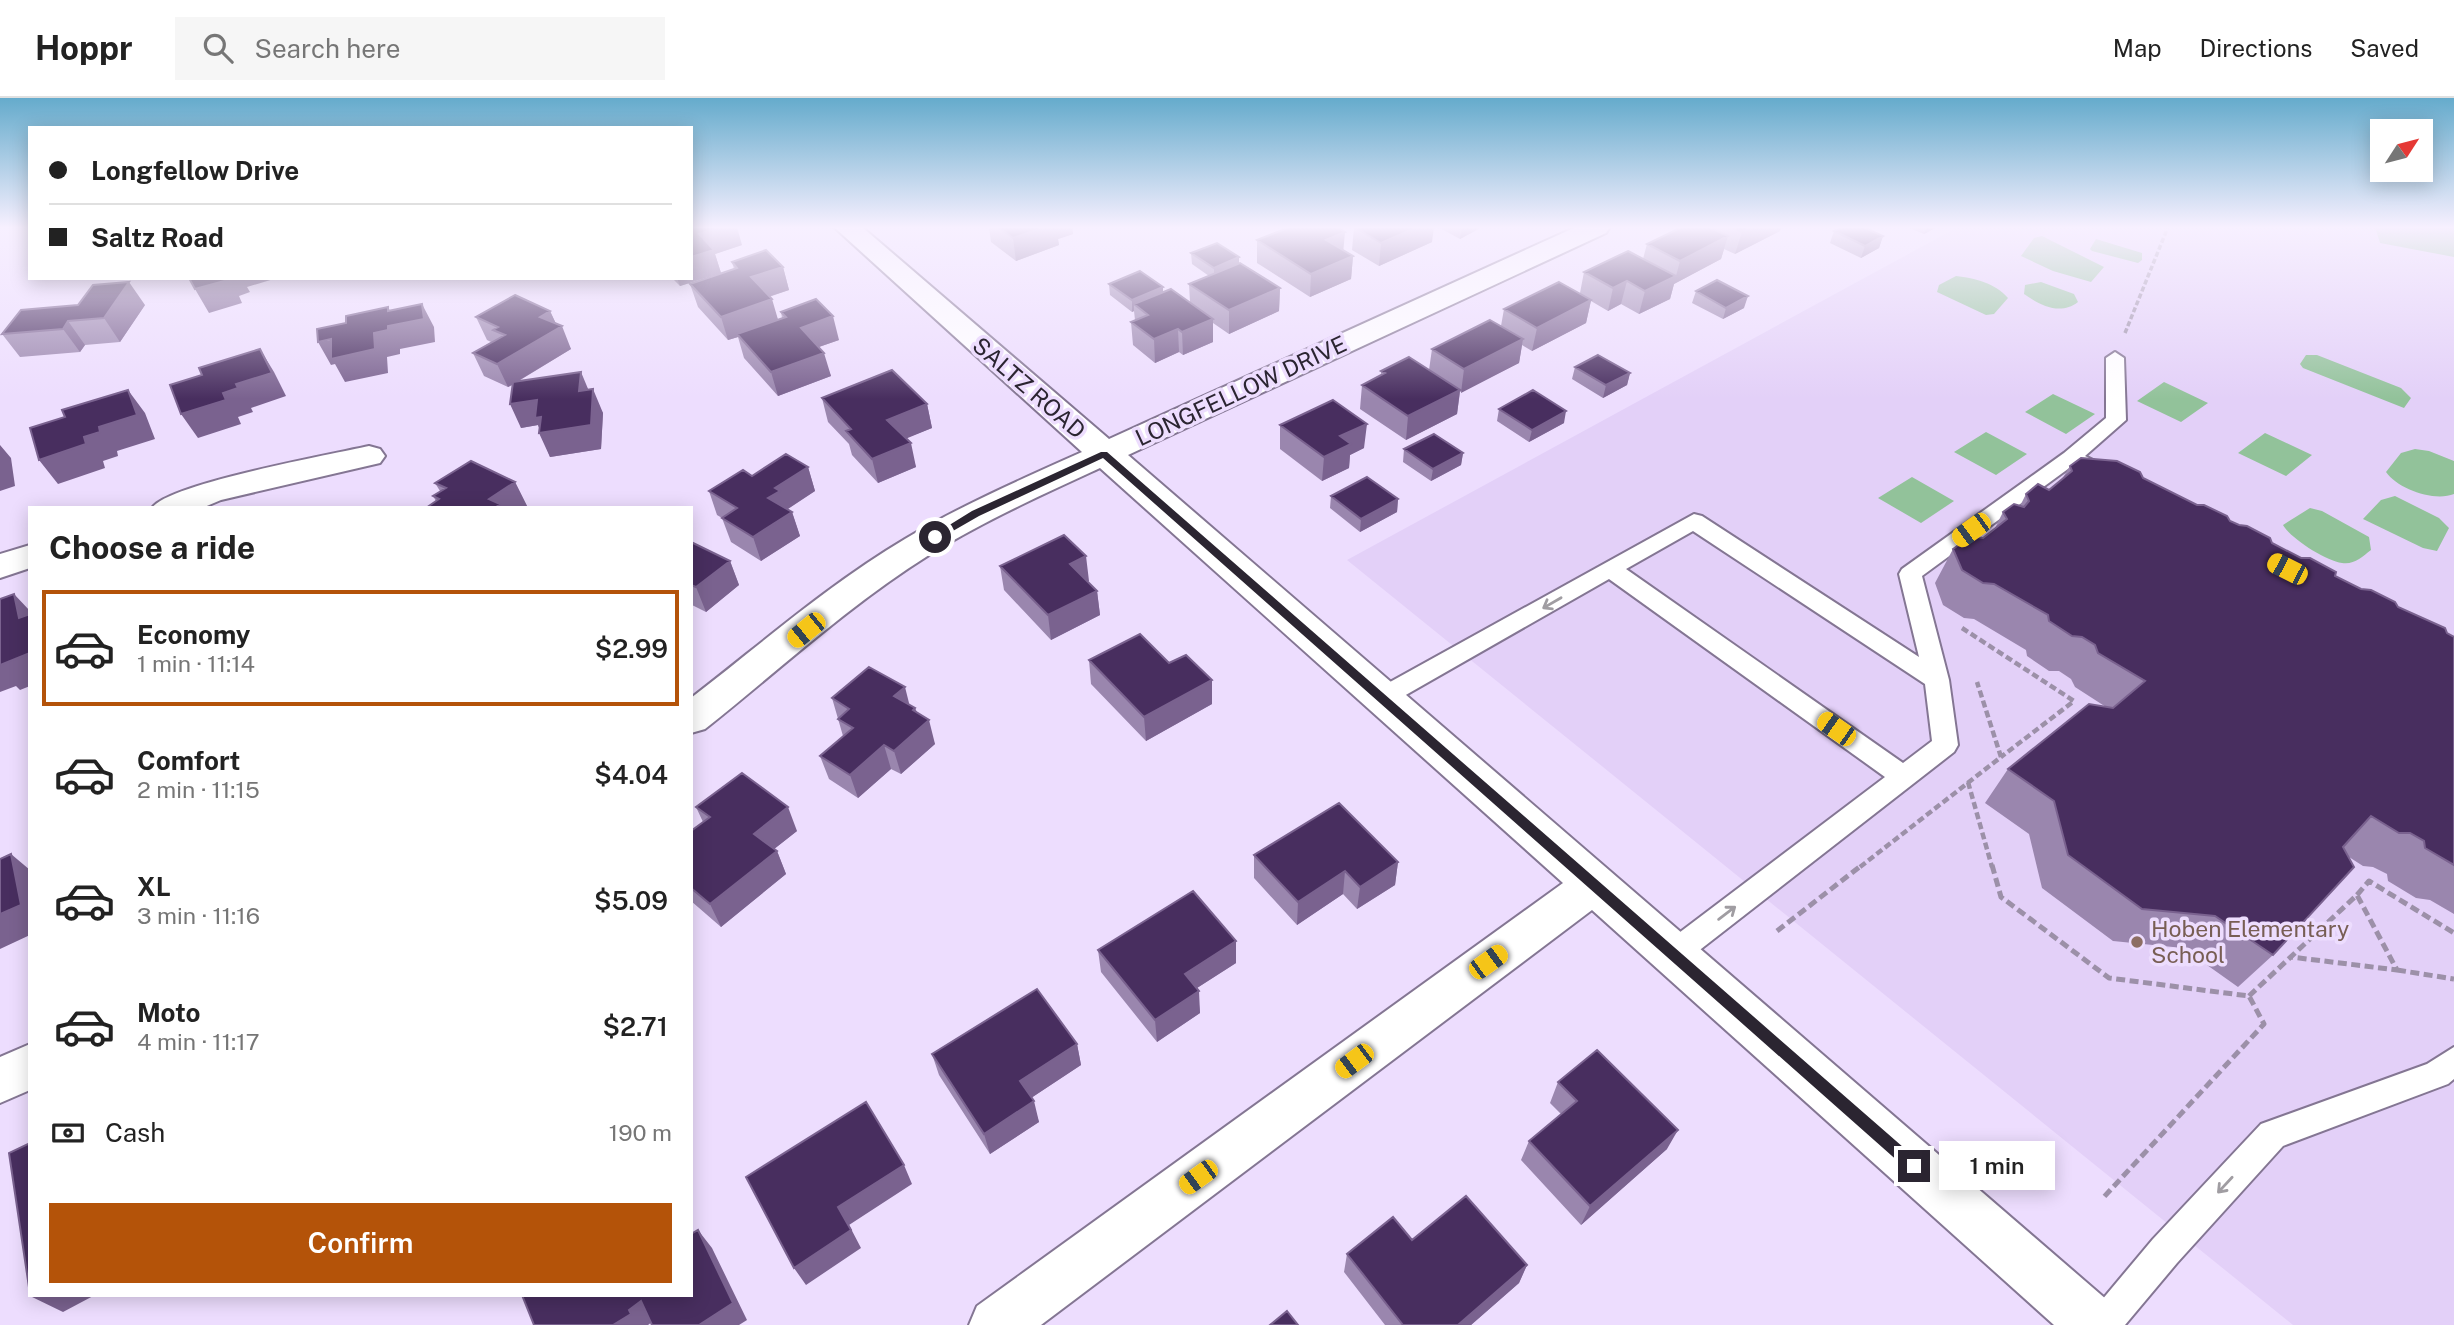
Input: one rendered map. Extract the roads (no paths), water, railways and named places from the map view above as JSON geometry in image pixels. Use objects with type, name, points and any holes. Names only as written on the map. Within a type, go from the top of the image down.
[{"type":"street","name":"SALTZ ROAD","points":[[920,284],[1104,454],[2095,1325]]},
{"type":"street","name":"LONGFELLOW DRIVE","points":[[693,717],[844,599],[915,548],[976,513],[1473,284]]},
{"type":"street","points":[[174,506],[212,492],[369,456]]},
{"type":"street","points":[[0,566],[28,557]]},
{"type":"street","points":[[996,1325],[1593,885]]},
{"type":"street","points":[[0,1081],[28,1067]]},
{"type":"lane","points":[[1673,954],[1945,745],[1937,680],[1910,574],[2071,457],[2116,420],[2115,358]]},
{"type":"lane","points":[[2071,457],[2121,483]]},
{"type":"lane","points":[[1381,698],[1694,521],[1937,680]]},
{"type":"lane","points":[[1611,569],[1904,776]]},
{"type":"lane","points":[[2104,1325],[2165,1251],[2272,1135],[2437,1074],[2454,1061]]},
{"type":"place","name":"Hoben Elementary School","points":[[2137,942]]}]
